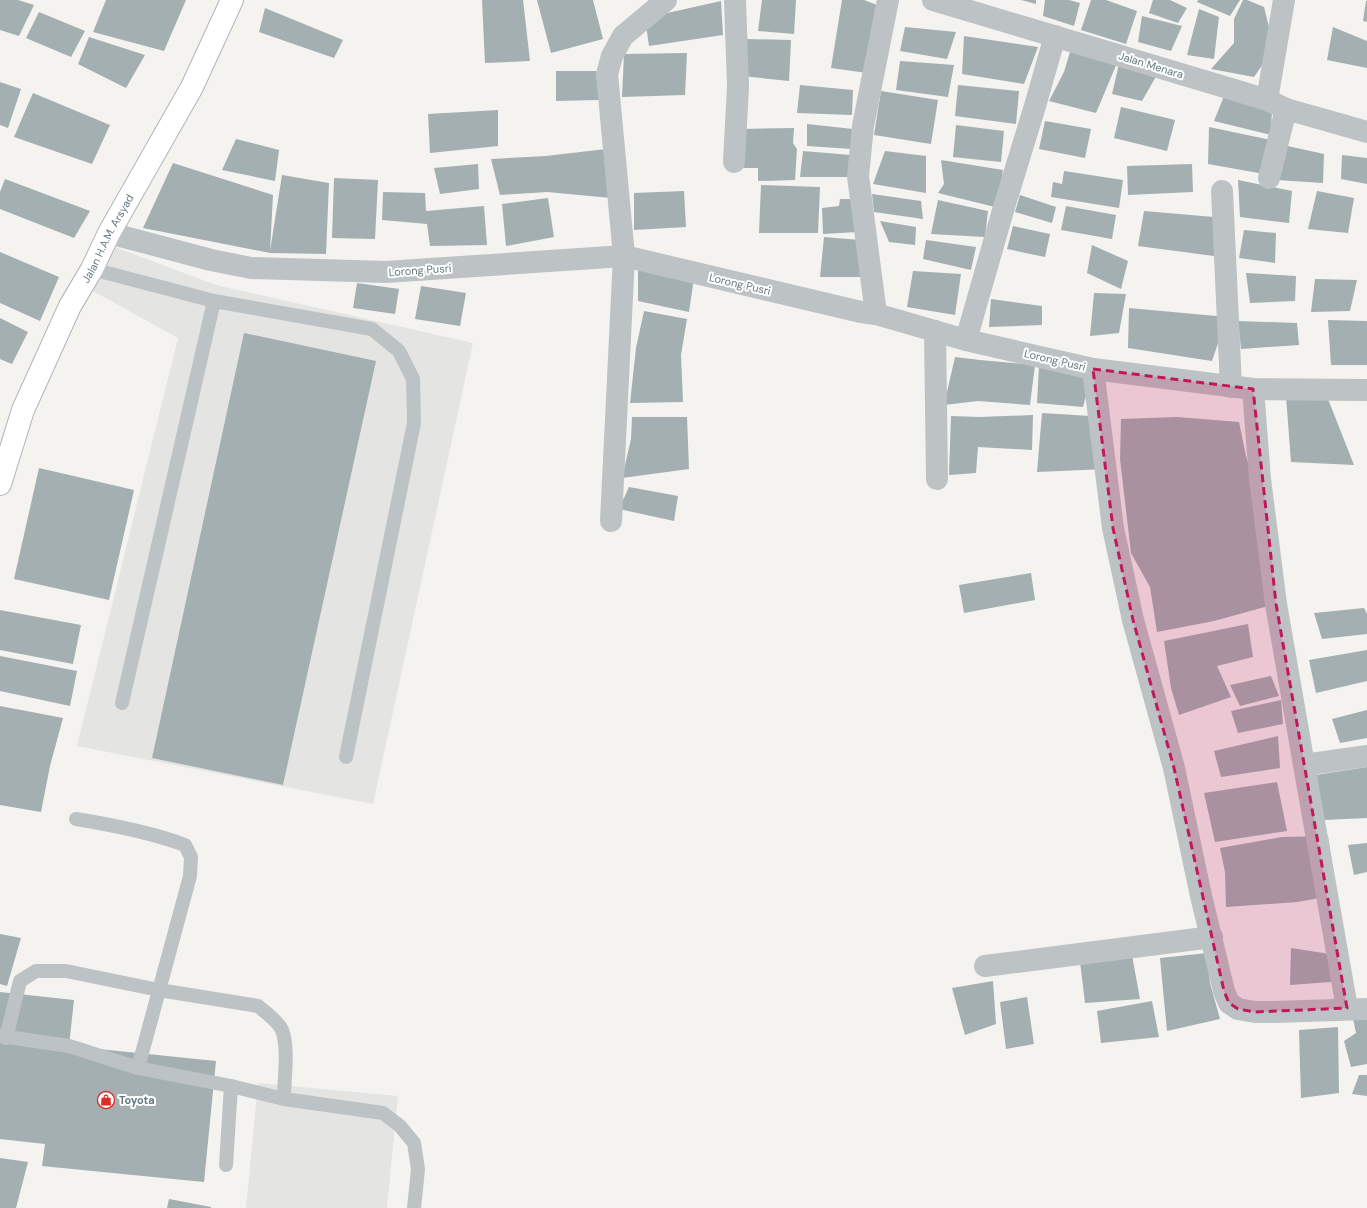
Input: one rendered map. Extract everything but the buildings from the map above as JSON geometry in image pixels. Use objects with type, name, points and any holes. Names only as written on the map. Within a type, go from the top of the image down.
[{"type":"highway","name":"Jalan H.A.M. Arsyad","points":[[0,484],[23,410],[70,306],[92,269],[109,233],[192,87],[232,0]]},
{"type":"street","points":[[612,521],[624,256],[607,74],[612,56],[624,36],[666,0]]},
{"type":"street","points":[[734,162],[738,86],[735,0]]},
{"type":"street","points":[[876,314],[858,176],[863,126],[888,0]]},
{"type":"street","name":"Jalan Menara","points":[[933,0],[1367,132]]},
{"type":"street","points":[[1269,178],[1284,0]]},
{"type":"street","points":[[966,340],[1055,36]]},
{"type":"street","points":[[1222,191],[1231,387]]},
{"type":"street","name":"Lorong Pusri","points":[[109,233],[211,260],[251,268],[386,272],[624,256],[861,312],[876,314],[966,340],[1093,369],[1254,389],[1367,390]]},
{"type":"street","points":[[935,331],[937,479]]},
{"type":"street","points":[[1093,369],[1113,528],[1133,620],[1174,768],[1201,896],[1224,991],[1229,1002],[1238,1009],[1255,1012],[1357,1009],[1304,765],[1276,604],[1260,479],[1254,389]]},
{"type":"street","points":[[1304,765],[1367,756]]},
{"type":"street","points":[[985,966],[1212,937]]},
{"type":"lane","points":[[92,269],[214,301],[372,329],[399,351],[413,379],[414,423],[346,757]]},
{"type":"lane","points":[[122,703],[214,301]]},
{"type":"lane","points":[[76,819],[113,825],[171,840],[185,845],[191,857],[190,876],[138,1068]]},
{"type":"lane","points":[[284,1099],[285,1048],[282,1029],[269,1014],[258,1006],[159,990],[66,971],[36,970],[20,981],[3,1037],[69,1046],[138,1068],[231,1086],[284,1099],[383,1113],[400,1126],[414,1143],[418,1169],[414,1208]]},
{"type":"lane","points":[[226,1165],[231,1086]]},
{"type":"highlighted area","points":[[1093,369],[1253,389],[1276,604],[1347,1008],[1255,1012],[1238,1009],[1229,1003],[1224,991],[1174,768],[1133,620],[1113,528]]},
{"type":"shaded area","points":[[112,246],[216,285],[473,343],[373,804],[77,746],[178,338],[91,290]]},
{"type":"shaded area","points":[[258,1083],[398,1096],[387,1208],[246,1208]]},
{"type":"place","name":"Toyota","points":[[106,1100]]}]
